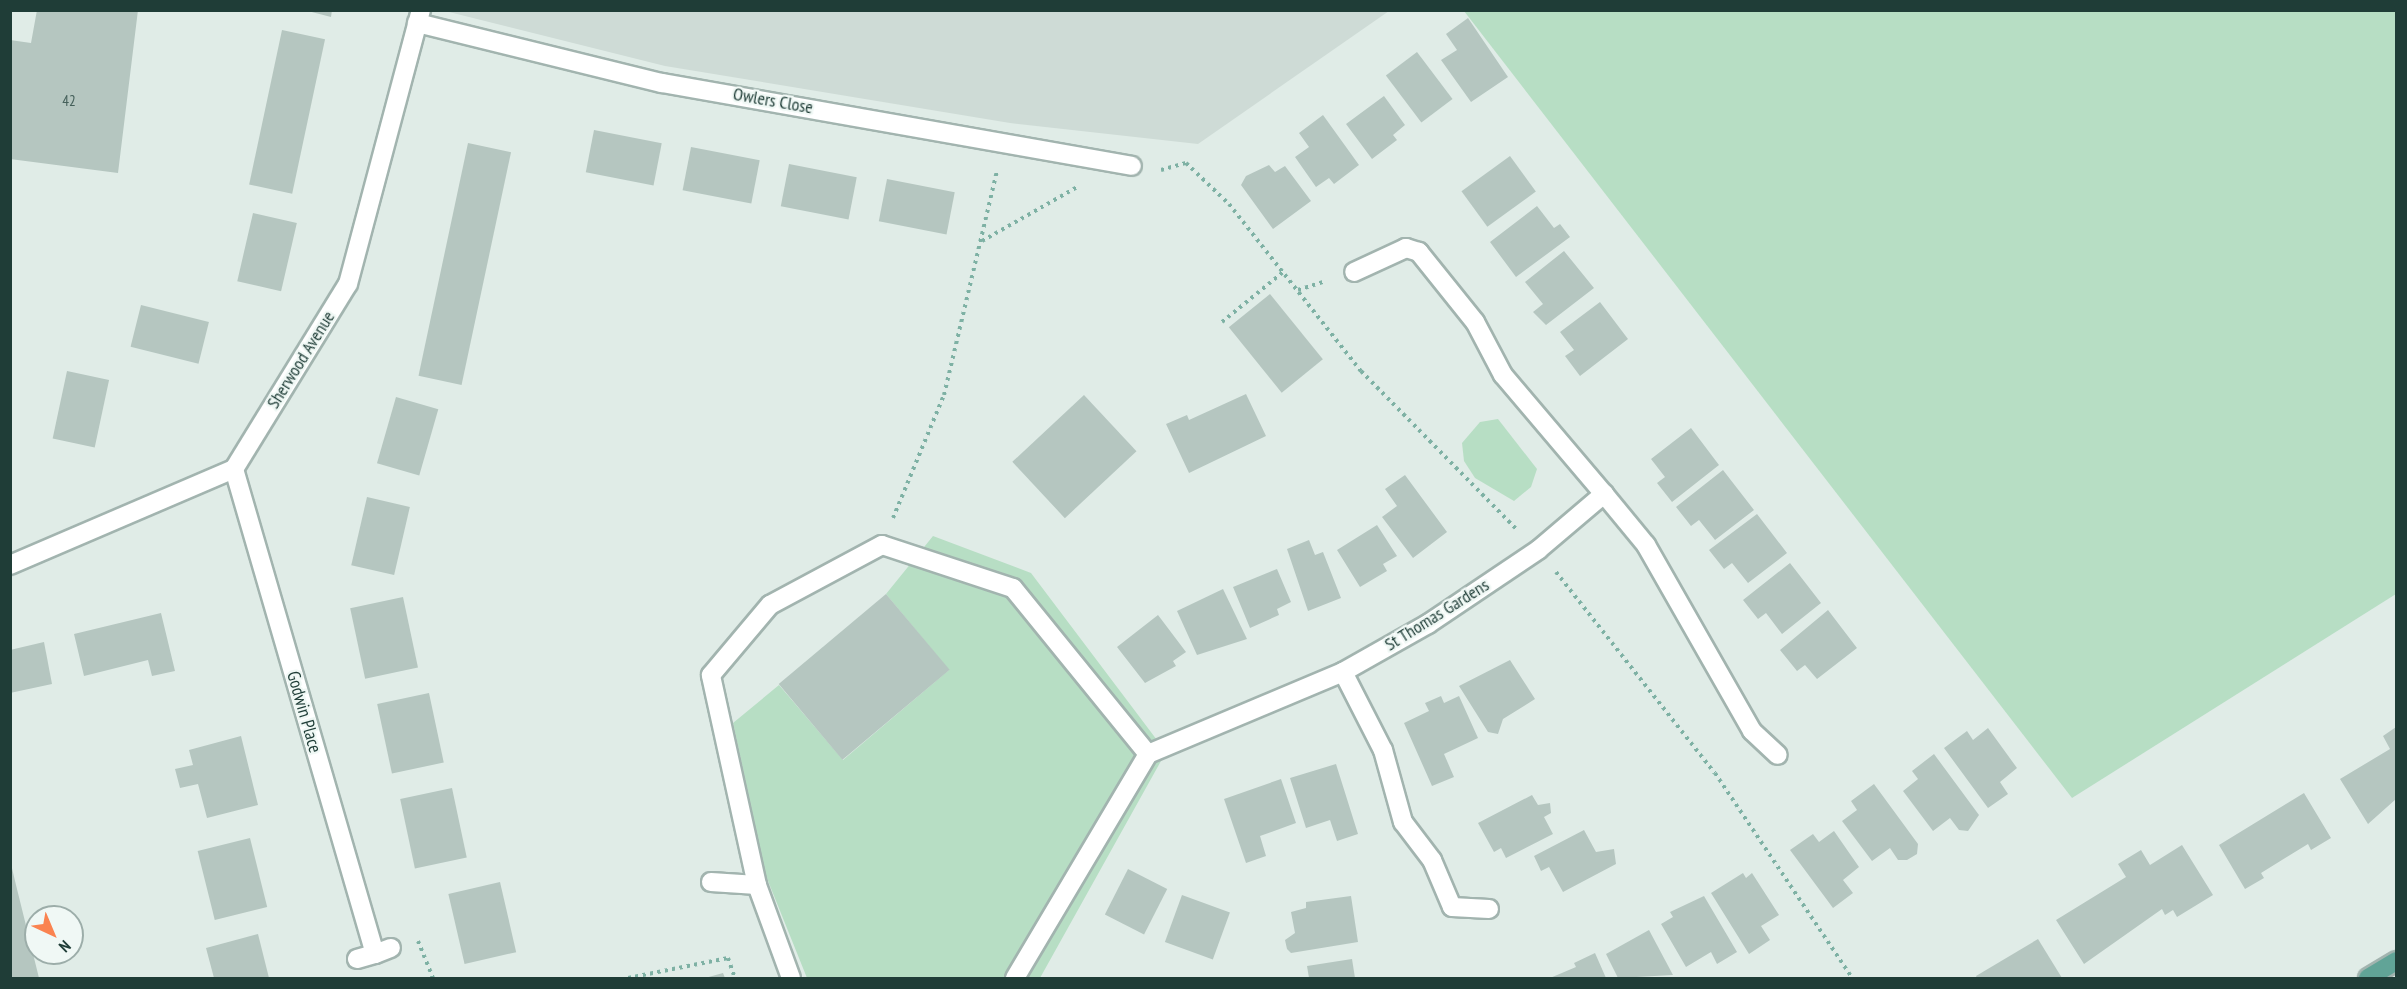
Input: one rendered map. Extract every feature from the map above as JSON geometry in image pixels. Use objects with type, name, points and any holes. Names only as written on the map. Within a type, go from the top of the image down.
[{"type":"main road","points":[[2368,978],[2397,961]]},
{"type":"street","name":"Owlers Close","points":[[419,17],[662,83],[1004,140],[1126,165]]},
{"type":"street","name":"Sherwood Avenue","points":[[234,469],[348,285],[419,17]]},
{"type":"street","points":[[1354,272],[1406,248],[1419,252],[1475,322],[1503,375],[1604,494],[1652,555],[1752,731],[1778,755]]},
{"type":"street","points":[[10,566],[234,469]]},
{"type":"street","name":"Godwin Place","points":[[234,469],[374,954]]},
{"type":"street","name":"St Thomas Gardens","points":[[1148,754],[1343,672],[1538,550],[1604,494]]},
{"type":"street","points":[[791,978],[756,885],[711,675],[770,605],[882,545],[1013,588],[1148,754],[1015,978]]},
{"type":"street","points":[[1343,672],[1383,750],[1403,822],[1432,860],[1452,907],[1489,909]]},
{"type":"street","points":[[711,882],[756,885]]},
{"type":"path","points":[[882,545],[944,395],[1004,140]]},
{"type":"path","points":[[1186,163],[1229,204],[1361,371],[1434,449],[1538,550],[1715,773],[1852,978]]},
{"type":"path","points":[[982,241],[1126,165]]},
{"type":"path","points":[[1222,322],[1283,272]]},
{"type":"path","points":[[628,978],[728,958],[735,978]]},
{"type":"shaded area","points":[[1389,11],[1198,144],[1010,123],[665,66],[449,12]]},
{"type":"green space","points":[[1464,11],[2396,11],[2396,594],[2072,798]]},
{"type":"green space","points":[[1498,419],[1537,469],[1531,487],[1514,501],[1475,478],[1464,461],[1462,443],[1480,422]]},
{"type":"green space","points":[[933,536],[1031,573],[1166,752],[1040,978],[807,978],[766,876],[733,723],[779,685],[843,760],[949,670],[886,594]]},
{"type":"building","points":[[37,10],[138,10],[118,173],[10,159],[10,40],[31,43]]},
{"type":"building","points":[[304,10],[332,10],[331,17]]},
{"type":"building","points":[[1468,18],[1508,77],[1471,102],[1441,60],[1457,50],[1446,34]]},
{"type":"building","points":[[282,30],[325,39],[292,194],[249,185]]},
{"type":"building","points":[[1417,52],[1453,99],[1421,123],[1386,75]]},
{"type":"building","points":[[1384,96],[1405,125],[1393,135],[1397,140],[1372,159],[1346,124]]},
{"type":"building","points":[[1323,115],[1359,165],[1334,184],[1329,178],[1316,187],[1295,157],[1309,147],[1299,133]]},
{"type":"building","points":[[594,130],[662,143],[654,185],[586,172]]},
{"type":"building","points":[[468,143],[511,152],[462,385],[419,376]]},
{"type":"building","points":[[691,147],[760,160],[751,204],[683,190]]},
{"type":"building","points":[[1510,156],[1536,192],[1487,227],[1461,191]]},
{"type":"building","points":[[789,164],[857,177],[849,219],[781,206]]},
{"type":"building","points":[[1269,165],[1275,172],[1285,166],[1311,201],[1273,229],[1241,185],[1246,176]]},
{"type":"building","points":[[887,179],[955,192],[947,234],[879,221]]},
{"type":"building","points":[[1537,206],[1554,228],[1560,224],[1570,237],[1516,277],[1490,242]]},
{"type":"building","points":[[253,213],[297,223],[281,291],[237,281]]},
{"type":"building","points":[[1564,251],[1594,288],[1546,325],[1533,312],[1543,304],[1525,282]]},
{"type":"building","points":[[1270,294],[1323,359],[1282,393],[1229,327]]},
{"type":"building","points":[[1600,302],[1628,339],[1580,376],[1565,356],[1574,350],[1560,332]]},
{"type":"building","points":[[141,305],[209,322],[199,364],[131,347]]},
{"type":"building","points":[[67,371],[109,380],[95,447],[53,438]]},
{"type":"building","points":[[1246,394],[1266,436],[1189,473],[1166,424],[1187,415],[1189,420]]},
{"type":"building","points":[[1084,395],[1137,451],[1065,518],[1012,462]]},
{"type":"building","points":[[396,397],[438,409],[419,475],[377,463]]},
{"type":"building","points":[[1691,428],[1719,465],[1672,502],[1657,483],[1665,477],[1651,459]]},
{"type":"building","points":[[1723,470],[1754,510],[1715,540],[1699,520],[1691,526],[1676,507]]},
{"type":"building","points":[[1405,475],[1447,532],[1413,558],[1382,517],[1397,506],[1385,489]]},
{"type":"building","points":[[367,497],[410,507],[394,575],[351,565]]},
{"type":"building","points":[[1757,514],[1787,553],[1748,583],[1732,563],[1724,569],[1709,550]]},
{"type":"building","points":[[1377,525],[1397,556],[1383,564],[1387,571],[1360,587],[1337,550]]},
{"type":"building","points":[[1309,540],[1315,555],[1323,552],[1341,598],[1308,611],[1287,549]]},
{"type":"building","points":[[1790,563],[1821,603],[1782,634],[1766,613],[1758,619],[1743,600]]},
{"type":"building","points":[[1277,569],[1291,602],[1277,609],[1279,615],[1250,628],[1233,587]]},
{"type":"building","points":[[1223,589],[1247,639],[1197,655],[1177,611]]},
{"type":"building","points":[[886,594],[950,670],[842,760],[779,684]]},
{"type":"building","points":[[403,597],[418,667],[365,679],[350,608]]},
{"type":"building","points":[[1828,610],[1857,648],[1817,679],[1805,665],[1797,671],[1780,650]]},
{"type":"building","points":[[161,613],[175,671],[152,676],[148,660],[84,676],[74,634]]},
{"type":"building","points":[[1158,615],[1186,652],[1173,661],[1176,666],[1145,683],[1117,647]]},
{"type":"building","points":[[44,642],[52,684],[10,693],[10,650]]},
{"type":"building","points":[[1510,660],[1535,699],[1503,719],[1498,734],[1488,732],[1459,686]]},
{"type":"building","points":[[429,693],[444,762],[392,773],[377,704]]},
{"type":"building","points":[[1441,696],[1444,703],[1459,696],[1478,738],[1444,754],[1454,777],[1432,786],[1404,723],[1429,711],[1425,703]]},
{"type":"building","points":[[2396,727],[2396,799],[2368,824],[2340,779],[2390,749],[2383,736]]},
{"type":"building","points":[[1988,728],[2017,768],[2000,782],[2008,794],[1988,808],[1944,748],[1967,731],[1973,740]]},
{"type":"building","points":[[241,736],[258,805],[207,818],[198,784],[180,788],[175,769],[193,765],[189,750]]},
{"type":"building","points":[[1934,754],[1979,815],[1968,831],[1959,830],[1950,818],[1933,831],[1903,791],[1918,779],[1912,771]]},
{"type":"building","points":[[1336,764],[1358,834],[1337,841],[1330,820],[1306,828],[1290,778]]},
{"type":"building","points":[[1281,779],[1296,823],[1260,836],[1266,856],[1246,863],[1224,799]]},
{"type":"building","points":[[1874,784],[1918,844],[1917,854],[1907,860],[1898,860],[1890,848],[1872,861],[1842,821],[1857,810],[1851,801]]},
{"type":"building","points":[[452,788],[467,857],[415,868],[400,799]]},
{"type":"building","points":[[2304,793],[2331,838],[2311,850],[2308,844],[2261,873],[2264,878],[2245,889],[2219,845]]},
{"type":"building","points":[[1532,795],[1538,805],[1550,803],[1551,813],[1544,817],[1553,834],[1506,858],[1501,848],[1494,852],[1478,823]]},
{"type":"building","points":[[1584,830],[1596,852],[1614,849],[1616,864],[1563,892],[1549,867],[1541,871],[1534,856]]},
{"type":"building","points":[[1834,831],[1859,867],[1843,880],[1853,893],[1833,908],[1790,850],[1813,834],[1819,842]]},
{"type":"building","points":[[250,838],[267,907],[215,920],[198,851]]},
{"type":"building","points":[[2182,845],[2213,895],[2177,917],[2173,910],[2165,915],[2162,909],[2084,964],[2056,920],[2126,877],[2118,864],[2141,850],[2150,865]]},
{"type":"building","points":[[11,864],[24,917],[24,965],[36,965],[39,978],[10,978]]},
{"type":"building","points":[[1128,869],[1167,889],[1144,934],[1105,914]]},
{"type":"building","points":[[1743,873],[1746,878],[1752,873],[1779,915],[1761,926],[1770,940],[1749,954],[1711,893]]},
{"type":"building","points":[[500,882],[516,952],[465,964],[448,894]]},
{"type":"building","points":[[1182,895],[1230,912],[1213,959],[1165,942]]},
{"type":"building","points":[[1351,896],[1358,942],[1291,953],[1287,949],[1285,940],[1295,933],[1291,912],[1306,908],[1306,902]]},
{"type":"building","points":[[1704,896],[1737,952],[1717,964],[1711,952],[1686,967],[1661,924],[1673,917],[1670,912]]},
{"type":"building","points":[[1649,930],[1673,975],[1618,978],[1606,954]]},
{"type":"building","points":[[258,934],[269,978],[214,978],[206,948]]},
{"type":"building","points":[[2038,939],[2062,978],[1977,978],[1976,976]]},
{"type":"building","points":[[1595,953],[1606,978],[1550,978],[1576,967],[1574,963]]},
{"type":"building","points":[[1352,959],[1355,978],[1309,978],[1307,966]]},
{"type":"building","points":[[723,973],[725,978],[705,978]]}]
